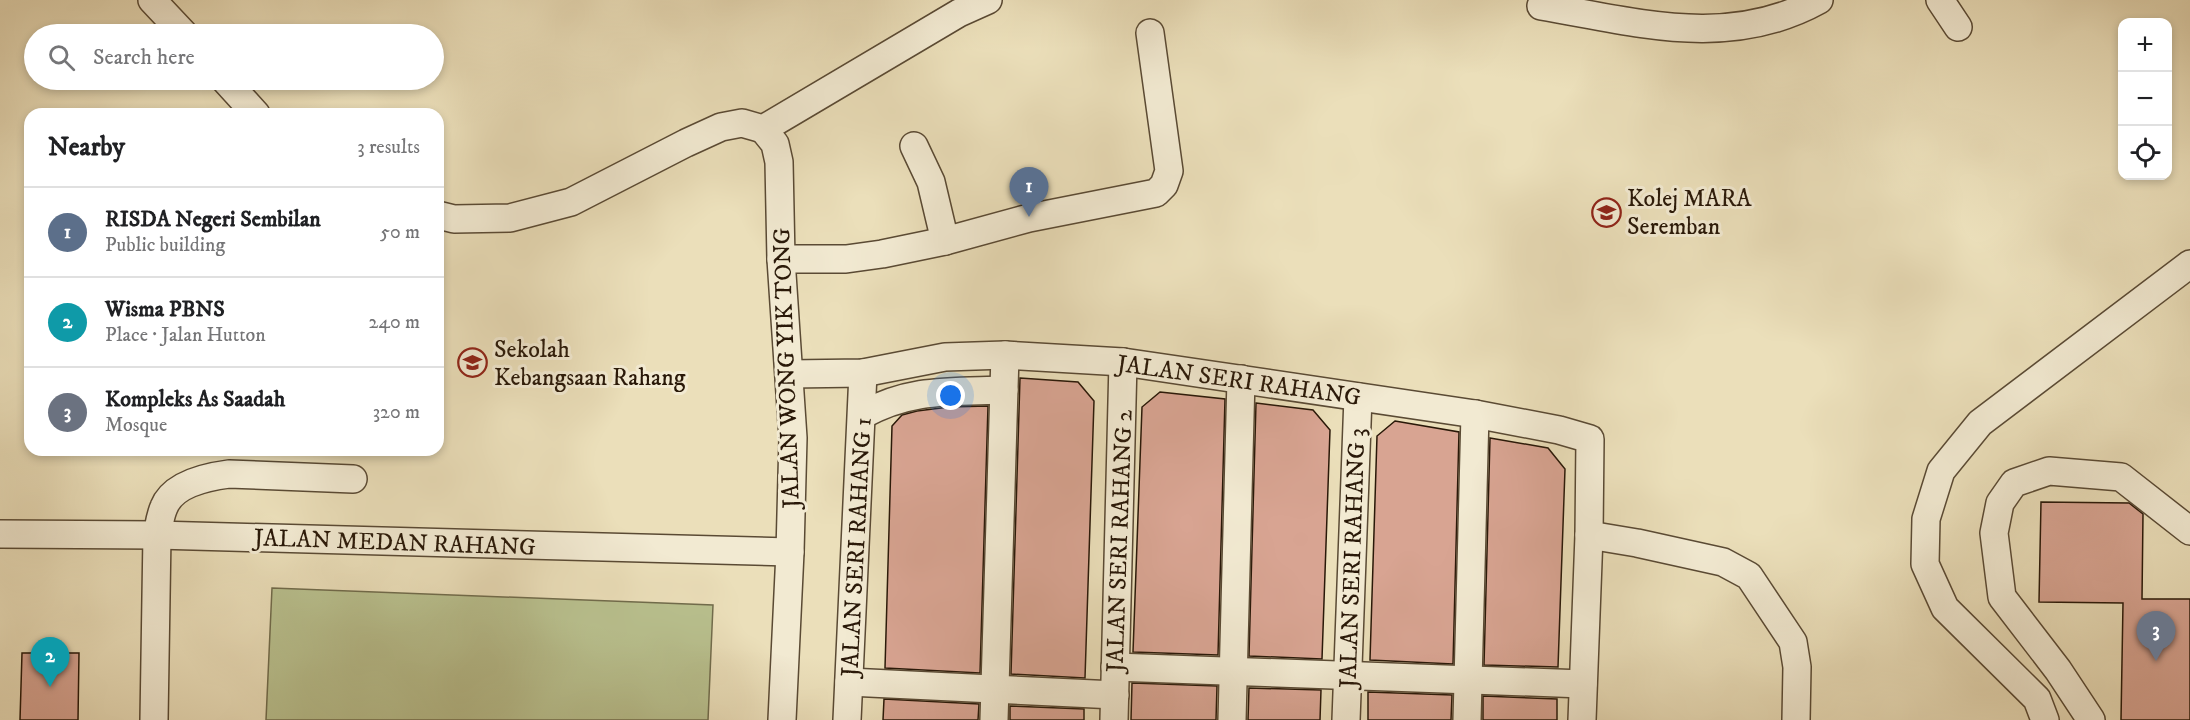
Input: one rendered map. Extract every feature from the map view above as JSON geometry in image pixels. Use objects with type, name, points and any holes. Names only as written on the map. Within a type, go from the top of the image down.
[{"type":"street","points":[[152,0],[175,24]]},
{"type":"street","points":[[444,216],[454,219],[510,218],[571,202],[721,127],[742,123],[763,129],[959,13],[988,0]]},
{"type":"street","points":[[1542,6],[1680,28],[1717,30],[1767,22],[1819,0]]},
{"type":"street","points":[[1940,0],[1958,27]]},
{"type":"street","points":[[781,259],[846,259],[945,241],[1029,218],[1155,193],[1164,185],[1170,171],[1150,33]]},
{"type":"street","points":[[234,90],[251,108]]},
{"type":"street","name":"JALAN WONG YIK TONG","points":[[763,129],[775,144],[779,162],[781,259],[790,374],[792,438],[790,552],[782,720]]},
{"type":"street","points":[[914,146],[931,182],[945,241]]},
{"type":"street","points":[[2045,720],[2037,699],[1946,608],[1925,564],[1926,519],[1941,471],[1980,423],[2190,264]]},
{"type":"street","points":[[994,720],[1005,355]]},
{"type":"street","name":"JALAN SERI RAHANG","points":[[790,374],[863,373],[945,357],[1005,355],[1123,362],[1475,414],[1559,430],[1590,439],[1589,535]]},
{"type":"street","name":"JALAN SERI RAHANG 2","points":[[1114,707],[1123,362]]},
{"type":"street","name":"JALAN SERI RAHANG 1","points":[[848,720],[863,373]]},
{"type":"street","points":[[1232,720],[1241,379]]},
{"type":"street","points":[[862,415],[882,404],[909,395],[1004,390]]},
{"type":"street","name":"JALAN SERI RAHANG 3","points":[[1346,720],[1358,397]]},
{"type":"street","points":[[1467,720],[1475,414]]},
{"type":"street","points":[[2091,720],[2058,670],[2002,597],[1994,533],[2000,503],[2014,483],[2049,471],[2121,477],[2190,531]]},
{"type":"street","points":[[154,720],[157,535],[164,506],[176,491],[208,476],[229,474],[353,479]]},
{"type":"street","name":"JALAN MEDAN RAHANG","points":[[0,534],[157,535],[790,552]]},
{"type":"street","points":[[1582,720],[1589,535],[1723,562],[1749,576],[1793,642],[1797,667],[1796,720]]},
{"type":"street","points":[[1115,667],[1583,684]]},
{"type":"street","points":[[849,682],[995,690],[1114,707]]},
{"type":"green space","points":[[272,588],[713,605],[708,720],[266,720]]},
{"type":"building","points":[[1020,378],[1078,382],[1094,401],[1085,678],[1011,674]]},
{"type":"building","points":[[1160,392],[1225,399],[1218,655],[1133,652],[1142,407]]},
{"type":"building","points":[[1256,403],[1313,410],[1330,430],[1322,659],[1249,656]]},
{"type":"building","points":[[988,406],[980,673],[885,668],[892,426],[902,415],[917,411]]},
{"type":"building","points":[[1395,421],[1459,432],[1453,664],[1370,660],[1377,436]]},
{"type":"building","points":[[1490,438],[1548,448],[1565,469],[1558,667],[1484,665]]},
{"type":"building","points":[[2041,502],[2129,503],[2143,514],[2142,599],[2190,599],[2190,720],[2121,720],[2123,603],[2039,602]]},
{"type":"building","points":[[22,653],[79,653],[78,720],[20,720]]},
{"type":"building","points":[[1132,683],[1217,686],[1216,720],[1131,720]]},
{"type":"building","points":[[1249,688],[1321,690],[1320,720],[1248,720]]},
{"type":"building","points":[[1368,692],[1452,695],[1451,720],[1368,720]]},
{"type":"building","points":[[1483,696],[1557,699],[1557,720],[1483,720]]},
{"type":"building","points":[[884,699],[979,704],[978,720],[883,720]]},
{"type":"building","points":[[1010,706],[1084,709],[1084,720],[1010,720]]},
{"type":"place","name":"Kolej MARA Seremban","points":[[1606,212]]},
{"type":"place","name":"RISDA Negeri Sembilan","points":[[1029,217]]},
{"type":"place","name":"Sekolah Kebangsaan Rahang","points":[[473,363]]},
{"type":"place","name":"Kompleks As Saadah","points":[[2156,661]]},
{"type":"place","name":"Wisma PBNS","points":[[50,687]]}]
